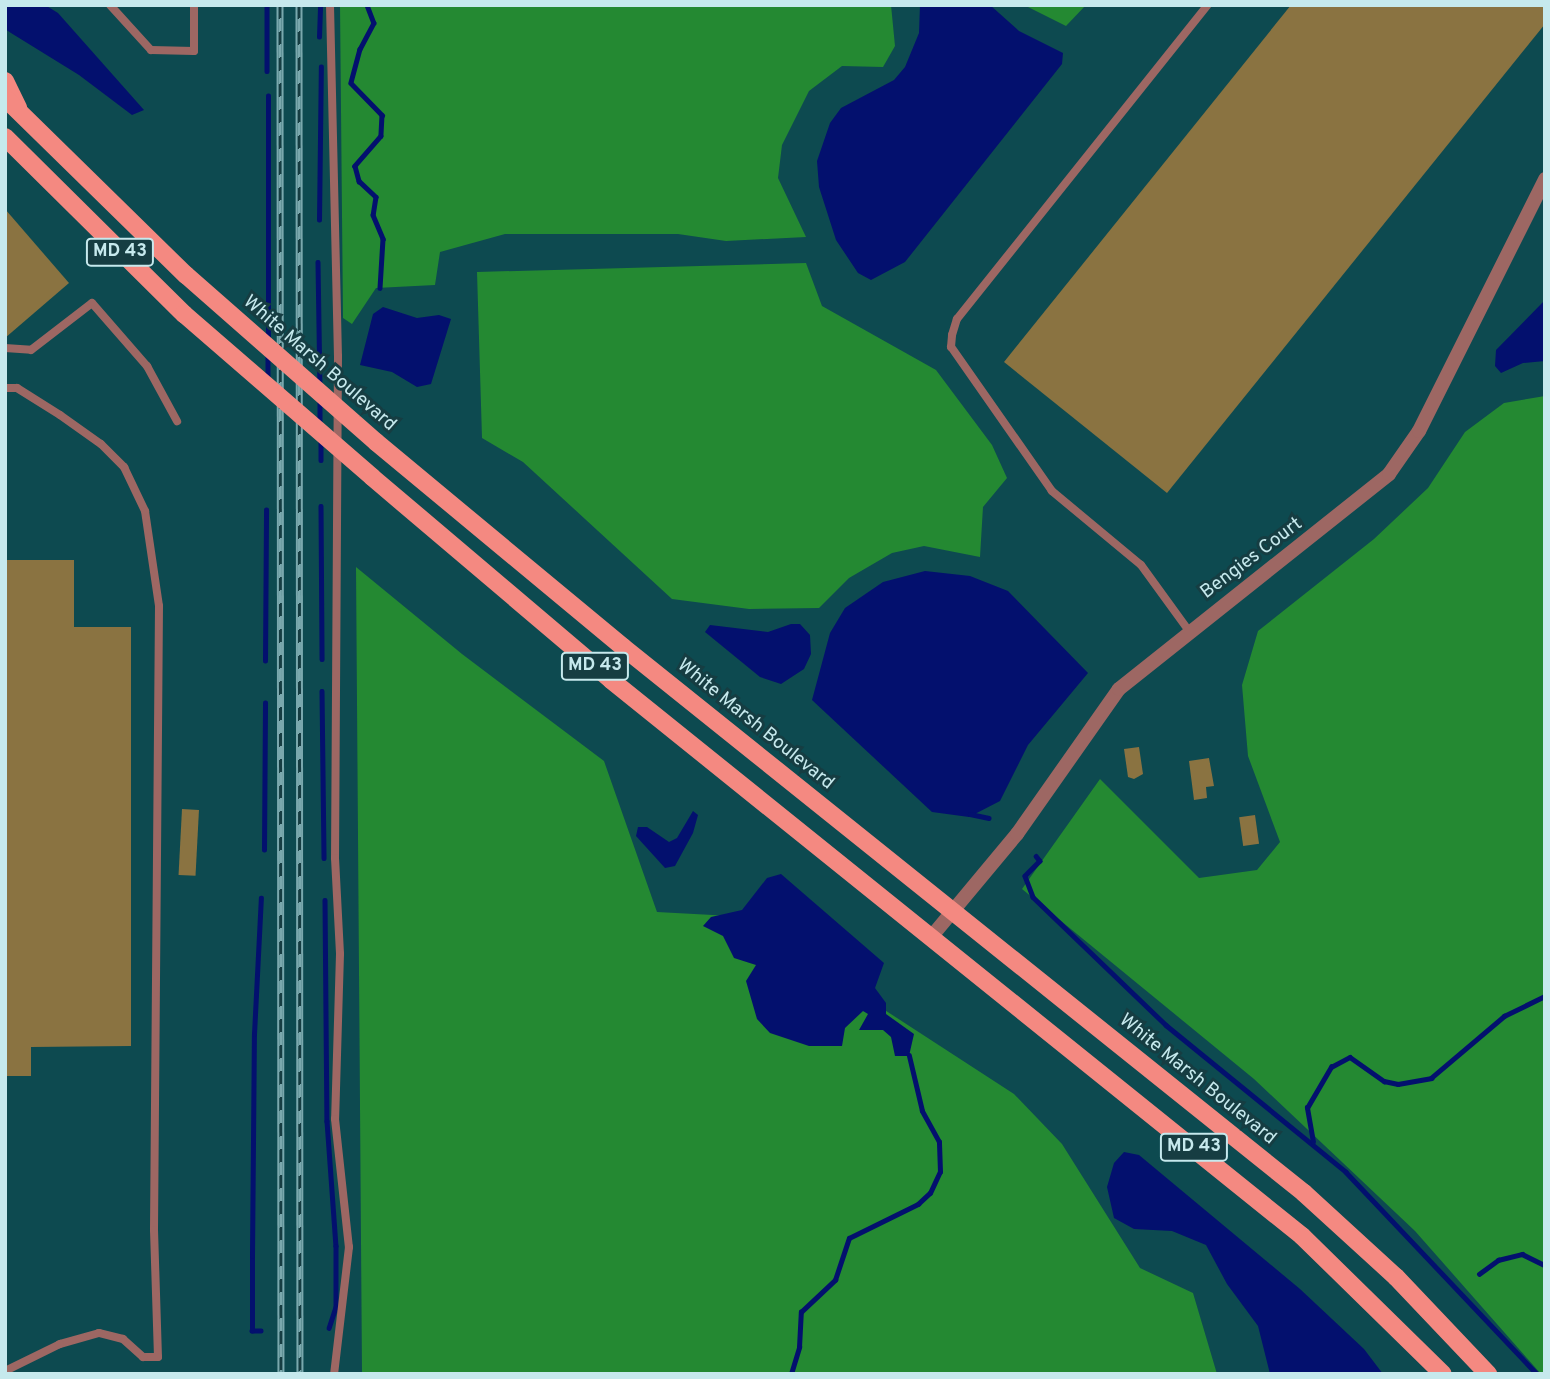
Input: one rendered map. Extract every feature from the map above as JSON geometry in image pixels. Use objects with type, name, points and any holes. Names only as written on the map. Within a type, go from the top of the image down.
[{"type":"main road","points":[[5,81],[19,111]]},
{"type":"main road","name":"White Marsh Boulevard","points":[[5,98],[186,275],[376,442],[1304,1192],[1396,1277],[1488,1374]]},
{"type":"main road","name":"MD 43","points":[[5,137],[184,314],[372,477],[611,680],[1303,1236],[1443,1374]]},
{"type":"street","name":"Bengies Court","points":[[932,936],[1017,834],[1104,705],[1135,674],[1389,474],[1424,423],[1545,179]]},
{"type":"lane","points":[[110,5],[151,50],[194,51],[194,5]]},
{"type":"lane","points":[[330,5],[338,356],[335,844],[341,954],[335,1119],[349,1247],[334,1374]]},
{"type":"lane","points":[[1189,631],[1141,565],[1052,491],[951,347],[957,319],[1208,5]]},
{"type":"lane","points":[[5,348],[31,350],[92,303],[147,366],[177,421]]},
{"type":"lane","points":[[5,388],[16,388],[60,415],[101,444],[124,467],[145,511],[159,606],[154,1230],[158,1357],[143,1357],[123,1339],[99,1333],[60,1344],[5,1371]]},
{"type":"green space","points":[[340,5],[891,5],[895,46],[883,67],[842,66],[809,91],[782,145],[778,178],[806,237],[726,241],[678,234],[505,234],[440,252],[435,285],[376,288],[352,324],[343,318]]},
{"type":"green space","points":[[1024,5],[1086,5],[1066,26]]},
{"type":"green space","points":[[806,263],[822,306],[936,370],[992,445],[1007,478],[983,507],[980,557],[924,546],[892,553],[849,578],[819,608],[749,609],[672,599],[523,462],[482,438],[477,272]]},
{"type":"green space","points":[[1545,396],[1545,1374],[1541,1374],[1415,1231],[1254,1079],[1022,889],[1100,779],[1199,878],[1257,870],[1280,842],[1248,756],[1242,685],[1258,631],[1374,539],[1428,488],[1465,432],[1504,403]]},
{"type":"green space","points":[[356,567],[462,654],[604,761],[657,912],[767,918],[877,1005],[1014,1094],[1062,1144],[1140,1268],[1193,1293],[1217,1374],[362,1374]]},
{"type":"shaded area","points":[[5,5],[45,5],[58,13],[144,110],[132,115],[79,75],[5,29]]},
{"type":"shaded area","points":[[920,5],[990,5],[1019,31],[1063,53],[1062,64],[905,262],[871,280],[858,273],[836,240],[819,187],[817,161],[830,123],[841,108],[894,80],[905,67],[919,33]]},
{"type":"shaded area","points":[[1545,300],[1545,361],[1523,363],[1501,373],[1495,366],[1496,350]]},
{"type":"shaded area","points":[[383,307],[417,318],[439,315],[451,319],[431,384],[417,387],[392,372],[360,365],[373,314]]},
{"type":"shaded area","points":[[925,571],[970,576],[1008,591],[1088,673],[1028,745],[1000,801],[969,817],[932,812],[812,700],[830,633],[845,608],[883,582]]},
{"type":"shaded area","points":[[791,624],[800,624],[810,635],[811,654],[804,669],[781,684],[760,677],[705,632],[710,625],[768,632]]},
{"type":"shaded area","points":[[693,811],[698,815],[693,833],[675,866],[665,868],[636,836],[638,827],[647,827],[669,842],[677,838]]},
{"type":"shaded area","points":[[781,874],[884,963],[875,988],[886,1003],[886,1014],[914,1034],[909,1056],[895,1056],[891,1037],[883,1030],[859,1030],[868,1014],[863,1011],[845,1028],[842,1046],[809,1046],[770,1033],[757,1019],[746,981],[756,965],[734,958],[723,936],[703,926],[711,917],[742,910],[767,878]]},
{"type":"shaded area","points":[[1124,1152],[1139,1155],[1300,1289],[1364,1349],[1383,1374],[1270,1374],[1258,1326],[1227,1284],[1206,1245],[1172,1231],[1134,1229],[1114,1218],[1107,1187],[1114,1163]]},
{"type":"building","points":[[1291,5],[1545,5],[1545,24],[1167,493],[1004,362]]},
{"type":"building","points":[[5,209],[69,283],[5,338]]},
{"type":"building","points":[[5,560],[74,560],[74,627],[131,627],[131,1046],[31,1047],[31,1076],[5,1076]]},
{"type":"building","points":[[1139,747],[1143,774],[1134,779],[1128,777],[1124,749]]},
{"type":"building","points":[[1209,758],[1214,786],[1206,787],[1207,798],[1194,800],[1189,761]]},
{"type":"building","points":[[182,809],[199,810],[196,876],[179,875]]},
{"type":"building","points":[[1255,815],[1259,844],[1243,846],[1239,817]]},
{"type":"waterway","points":[[267,5],[267,71]]},
{"type":"waterway","points":[[319,37],[320,5]]},
{"type":"waterway","points":[[367,5],[374,23],[360,49],[351,83],[382,115],[381,136],[355,166],[359,181],[376,197],[373,215],[383,239],[380,288]]},
{"type":"waterway","points":[[319,220],[321,67]]},
{"type":"waterway","points":[[268,96],[268,341]]},
{"type":"waterway","points":[[318,262],[320,386]]},
{"type":"waterway","points":[[268,353],[268,379]]},
{"type":"waterway","points":[[320,401],[320,424]]},
{"type":"waterway","points":[[321,440],[321,460]]},
{"type":"waterway","points":[[321,506],[322,659]]},
{"type":"waterway","points":[[265,661],[266,510]]},
{"type":"waterway","points":[[322,691],[324,858]]},
{"type":"waterway","points":[[264,850],[265,703]]},
{"type":"waterway","points":[[970,814],[989,818]]},
{"type":"waterway","points":[[1036,856],[1040,861],[1025,876],[1033,897],[1166,1025],[1346,1172],[1537,1374]]},
{"type":"waterway","points":[[261,898],[254,1034],[252,1331],[261,1331]]},
{"type":"waterway","points":[[325,900],[327,1121],[336,1246],[336,1307],[329,1328]]},
{"type":"waterway","points":[[1313,1142],[1307,1108],[1331,1067],[1350,1057],[1384,1081],[1398,1084],[1431,1078],[1504,1016],[1545,996]]},
{"type":"waterway","points":[[791,1374],[799,1347],[801,1312],[835,1280],[849,1238],[918,1204],[930,1193],[940,1172],[939,1142],[922,1111],[909,1056]]},
{"type":"waterway","points":[[1479,1274],[1498,1260],[1522,1254],[1545,1265]]},
{"type":"railway","points":[[280,5],[281,1374]]},
{"type":"railway","points":[[299,5],[300,1374]]}]
